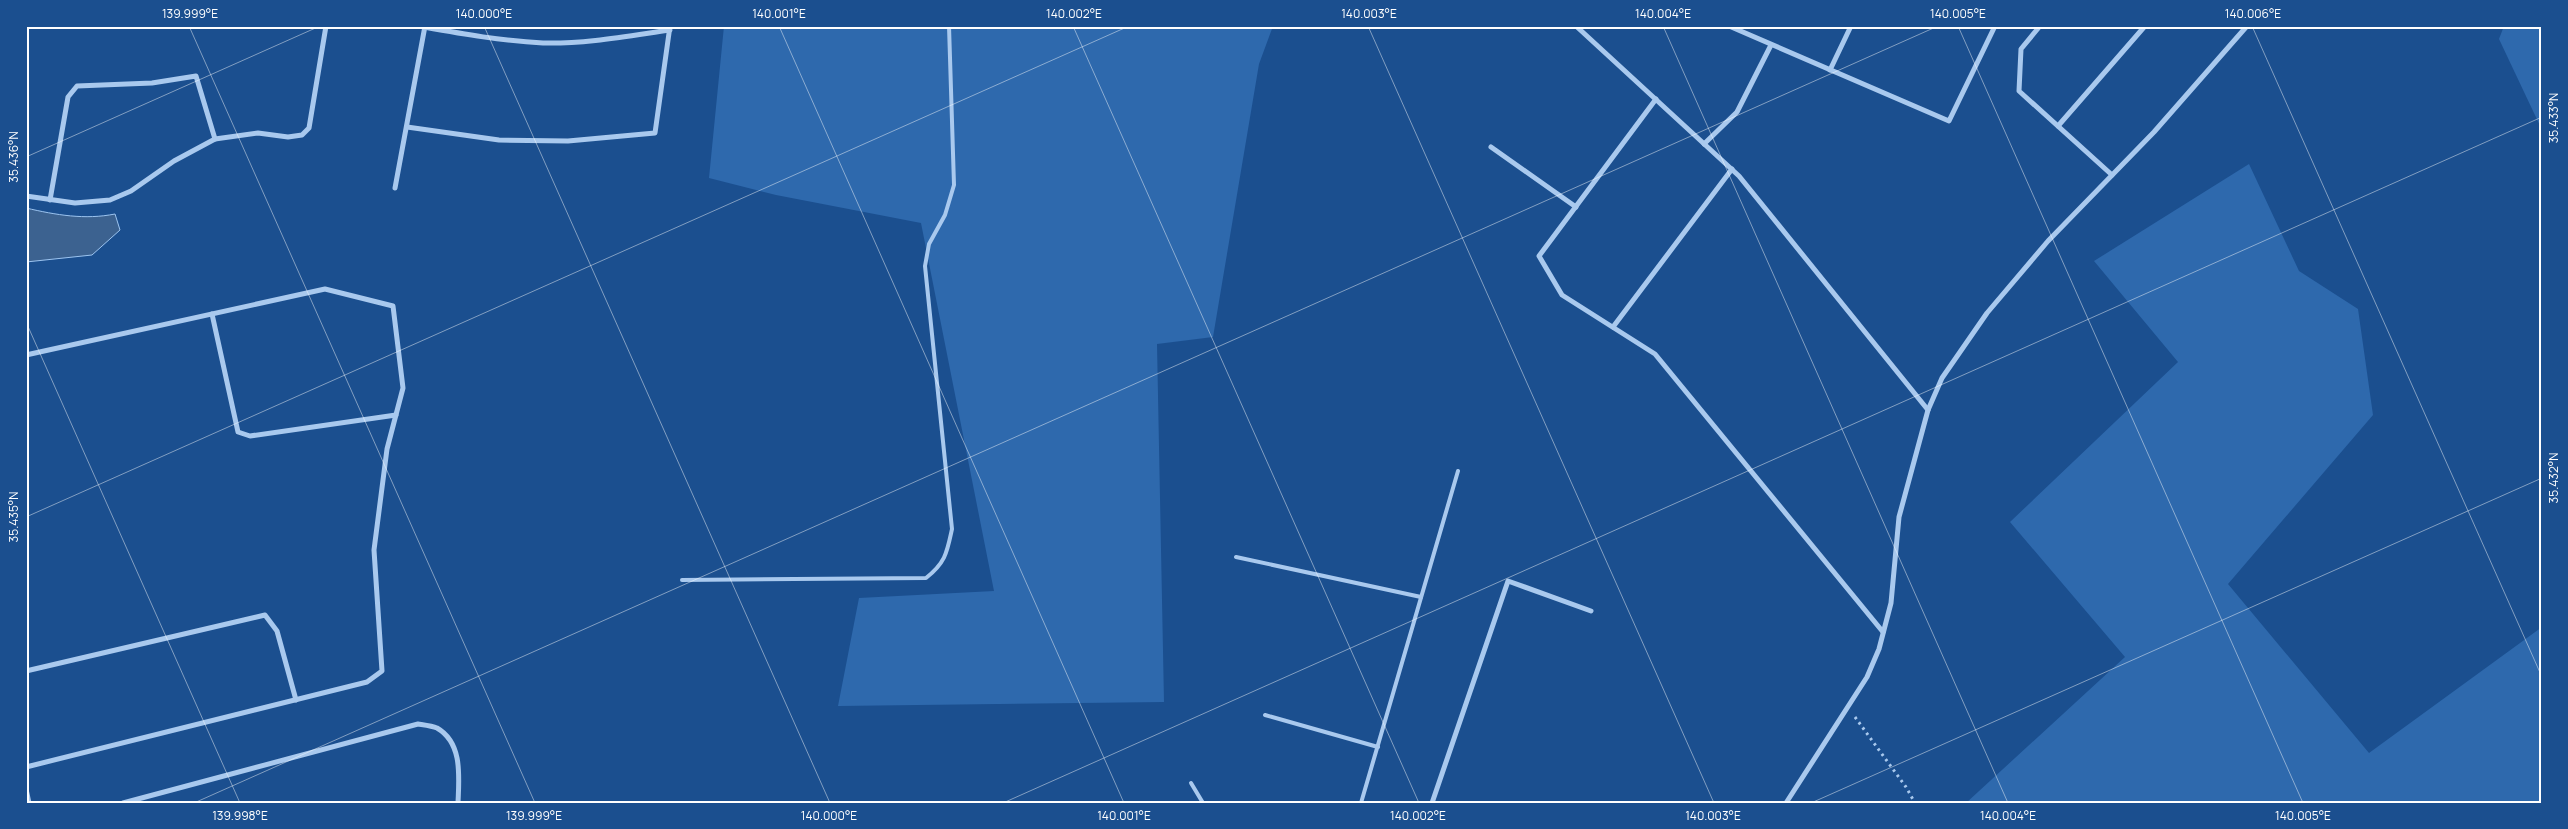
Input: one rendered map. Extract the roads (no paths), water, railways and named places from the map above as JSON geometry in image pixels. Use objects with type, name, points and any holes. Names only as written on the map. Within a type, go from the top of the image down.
[{"type":"street","points":[[26,27],[31,26]]},
{"type":"street","points":[[26,196],[75,204],[110,200],[132,191],[174,161],[215,138],[258,133],[288,137],[302,135],[310,128],[326,26]]},
{"type":"street","points":[[1576,26],[1732,169],[1928,410]]},
{"type":"street","points":[[1729,26],[1949,122],[1995,26]]},
{"type":"street","points":[[1830,70],[1851,26]]},
{"type":"street","points":[[2040,26],[2021,49],[2019,91],[2112,174]]},
{"type":"street","points":[[2058,126],[2145,26]]},
{"type":"street","points":[[1786,803],[1867,676],[1891,603],[1899,517],[1928,410],[1942,378],[1987,313],[2048,241],[2154,132],[2247,26]]},
{"type":"street","points":[[395,188],[424,27],[479,36],[544,43],[612,38],[670,28],[655,133],[568,141],[499,140],[407,127]]},
{"type":"street","points":[[1704,144],[1737,112],[1771,44]]},
{"type":"street","points":[[50,200],[68,97],[77,86],[152,83],[196,76],[215,138]]},
{"type":"street","points":[[1656,100],[1539,256],[1562,295],[1655,354],[1883,632]]},
{"type":"street","points":[[1491,147],[1576,207]]},
{"type":"street","points":[[1613,327],[1732,169]]},
{"type":"street","points":[[26,355],[325,289],[393,306],[404,388],[387,449],[374,550],[382,672],[367,682],[26,767]]},
{"type":"street","points":[[212,314],[238,432],[250,436],[396,415]]},
{"type":"street","points":[[1432,803],[1508,581],[1591,611]]},
{"type":"street","points":[[26,671],[265,615],[277,631],[296,700]]},
{"type":"street","points":[[123,803],[418,724],[437,728],[454,745],[459,767],[458,803]]},
{"type":"street","points":[[26,789],[29,803]]},
{"type":"lane","points":[[682,580],[926,578],[939,568],[947,553],[952,529],[925,266],[929,244],[945,215],[954,185],[949,26]]},
{"type":"lane","points":[[1361,803],[1458,471]]},
{"type":"lane","points":[[1236,557],[1421,597]]},
{"type":"lane","points":[[1265,715],[1378,747]]},
{"type":"lane","points":[[1191,783],[1203,803]]}]
